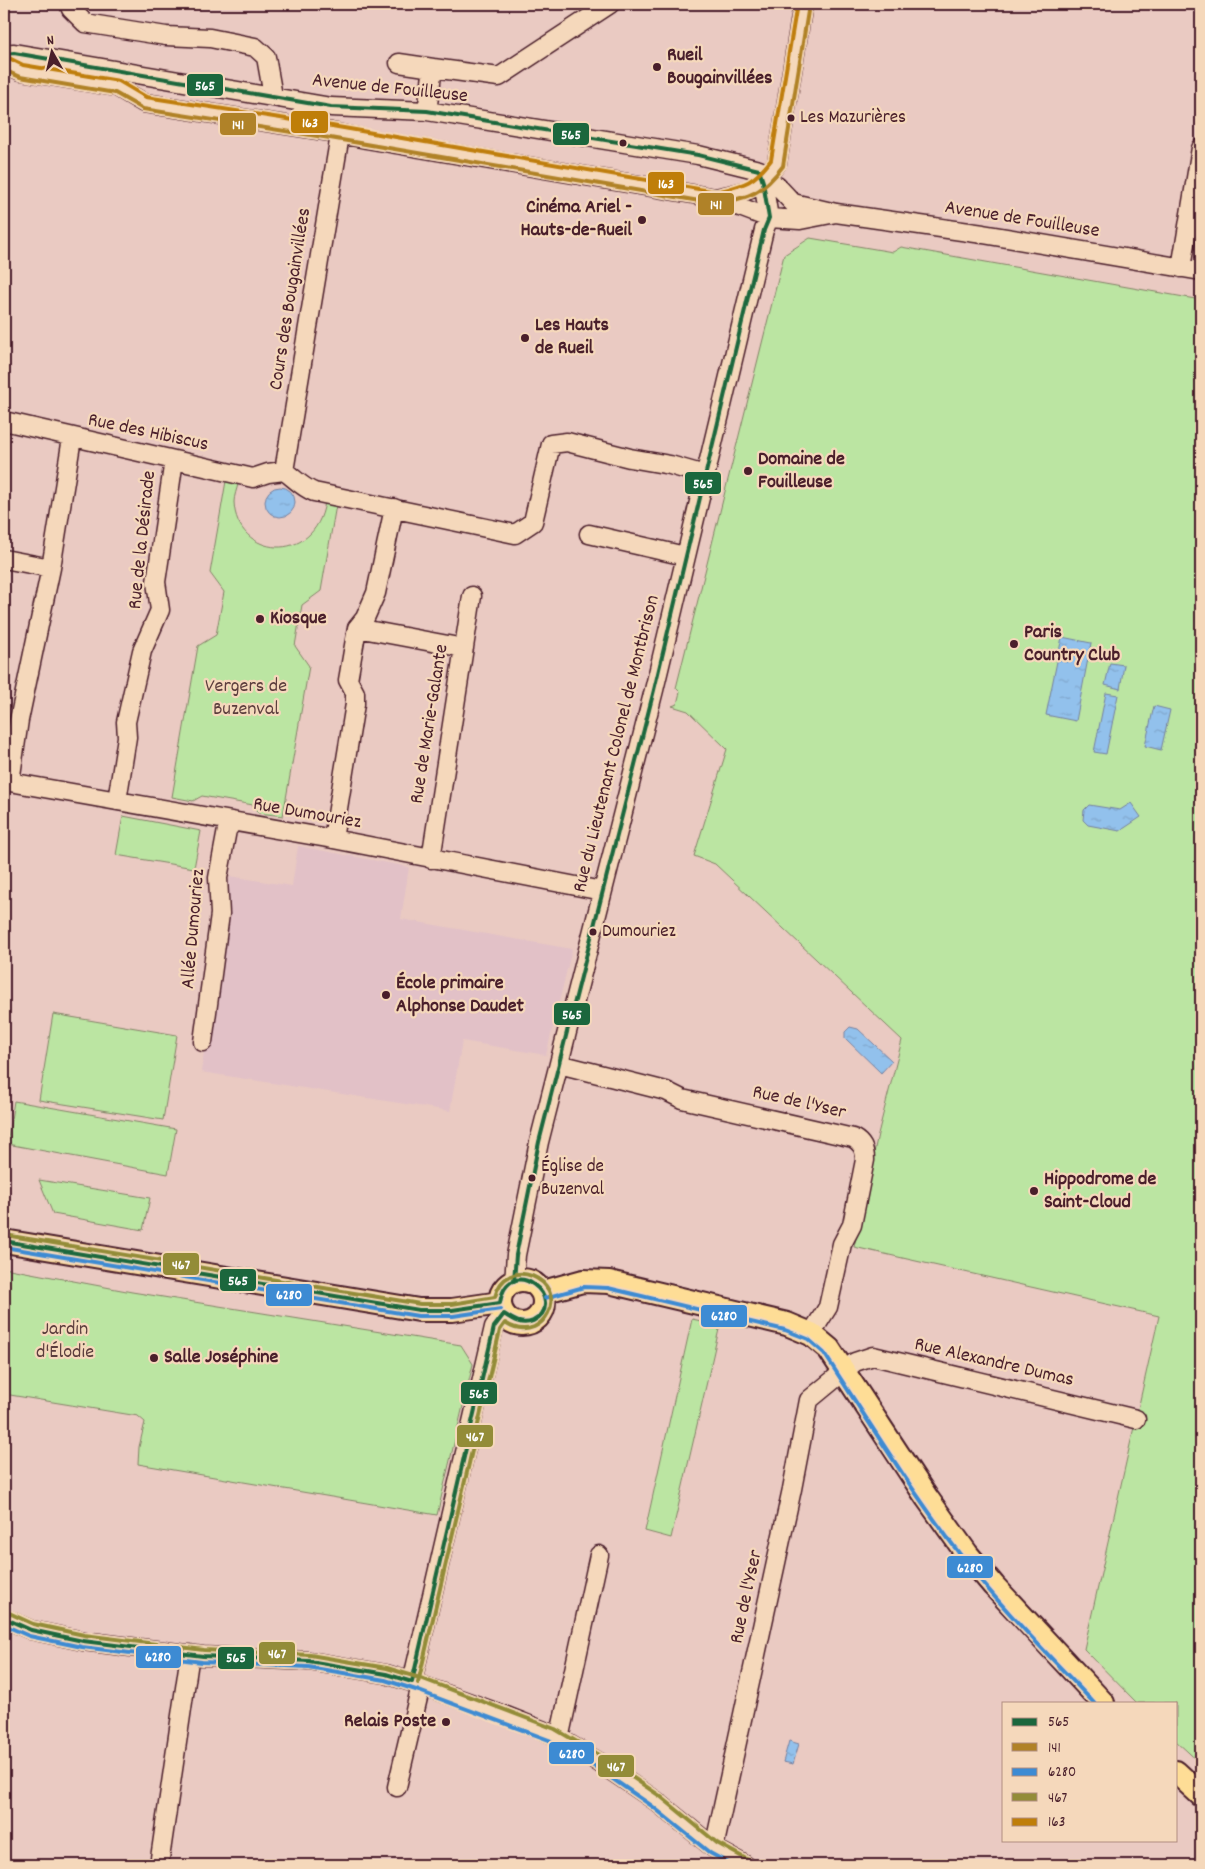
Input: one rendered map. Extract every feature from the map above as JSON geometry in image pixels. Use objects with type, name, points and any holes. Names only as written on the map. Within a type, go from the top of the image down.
[{"type":"main road","points":[[4,1241],[419,1310],[502,1309]]},
{"type":"main road","points":[[523,1279],[531,1281],[538,1285],[543,1292],[545,1300],[544,1309],[540,1316],[533,1321],[525,1324],[509,1320],[502,1309],[501,1294],[506,1286],[514,1280],[523,1279]]},
{"type":"main road","points":[[543,1292],[583,1281],[618,1283],[794,1326],[811,1334],[828,1349],[844,1370],[926,1498],[967,1554],[994,1586],[1102,1702]]},
{"type":"main road","points":[[1178,1774],[1201,1795]]},
{"type":"street","points":[[69,4],[71,9],[85,23],[166,36],[210,38],[255,48],[266,57],[273,96]]},
{"type":"street","points":[[399,63],[499,77],[610,4]]},
{"type":"street","points":[[793,203],[769,218],[763,182],[778,160],[803,4]]},
{"type":"street","name":"Avenue de Fouilleuse","points":[[4,54],[14,53],[331,107],[427,111],[698,156],[760,170],[763,182]]},
{"type":"street","name":"Avenue de Fouilleuse","points":[[4,63],[21,71],[117,87],[144,102],[716,198],[769,218],[800,220],[836,213]]},
{"type":"street","points":[[427,111],[433,68]]},
{"type":"street","name":"Cours des Bougainvillées","points":[[284,471],[340,135]]},
{"type":"street","points":[[1181,268],[1201,148]]},
{"type":"street","name":"Avenue de Fouilleuse","points":[[716,198],[753,189],[763,182]]},
{"type":"street","name":"Avenue de Fouilleuse","points":[[763,182],[777,186],[793,203],[836,213],[983,234],[1201,271]]},
{"type":"street","name":"Rue du Lieutenant Colonel de Montbrison","points":[[514,1280],[516,1255],[535,1161],[654,690],[764,230],[769,218]]},
{"type":"street","name":"Rue des Hibiscus","points":[[4,421],[253,478],[268,473],[284,471]]},
{"type":"street","points":[[7,781],[12,714],[50,568],[72,438]]},
{"type":"street","points":[[284,471],[302,487],[314,492],[515,534],[534,522],[551,444],[567,442],[630,458],[670,465],[705,475]]},
{"type":"street","name":"Rue de la Désirade","points":[[116,800],[126,737],[126,722],[142,651],[160,610],[156,582],[174,460]]},
{"type":"street","points":[[333,839],[355,704],[355,693],[348,680],[357,628],[365,618],[376,593],[394,508]]},
{"type":"street","points":[[589,534],[685,556]]},
{"type":"street","points":[[4,559],[50,568]]},
{"type":"street","name":"Rue de Marie-Galante","points":[[431,859],[472,596]]},
{"type":"street","points":[[357,628],[464,648]]},
{"type":"street","name":"Rue Dumouriez","points":[[7,781],[333,839],[602,891]]},
{"type":"street","name":"Allée Dumouriez","points":[[203,1042],[220,914],[218,878],[227,830],[233,822]]},
{"type":"street","name":"Rue de l'Yser","points":[[560,1064],[666,1091],[682,1098],[853,1138],[860,1142],[865,1152],[865,1160],[852,1225],[842,1244],[828,1307],[821,1321],[811,1334]]},
{"type":"street","points":[[396,1787],[436,1577],[494,1327],[502,1309]]},
{"type":"street","name":"Rue Alexandre Dumas","points":[[844,1370],[855,1362],[873,1356],[1136,1419]]},
{"type":"street","name":"Rue de l'Yser","points":[[714,1848],[792,1489],[809,1400],[844,1370]]},
{"type":"street","points":[[559,1739],[599,1555]]},
{"type":"street","points":[[4,1618],[31,1630],[112,1646],[203,1656],[309,1661],[386,1674],[416,1683],[504,1715],[559,1739],[597,1761],[648,1796],[714,1848],[745,1865]]},
{"type":"street","points":[[159,1865],[190,1654]]},
{"type":"shaded area","name":"École primaire Alphonse Daudet","points":[[298,846],[409,867],[401,919],[572,949],[546,1055],[462,1041],[450,1111],[201,1072],[230,876],[292,886]]},
{"type":"green space","points":[[810,238],[893,252],[901,247],[1201,300],[1201,1764],[1178,1743],[1178,1702],[1136,1702],[1084,1649],[1159,1316],[854,1247],[878,1134],[902,1040],[715,864],[694,856],[727,749],[688,711],[672,706],[677,704],[680,692],[676,688],[784,255]]},
{"type":"green space","name":"Vergers de Buzenval","points":[[226,481],[238,484],[234,502],[238,521],[248,535],[261,543],[276,547],[292,545],[307,537],[318,523],[325,502],[336,505],[321,591],[302,605],[295,646],[309,666],[283,816],[258,813],[253,805],[202,796],[193,801],[172,797],[198,646],[216,635],[224,592],[210,573]]},
{"type":"green space","points":[[123,816],[201,831],[194,868],[116,855]]},
{"type":"green space","points":[[53,1014],[177,1035],[163,1120],[39,1100]]},
{"type":"green space","points":[[14,1101],[176,1129],[168,1174],[7,1144]]},
{"type":"green space","points":[[39,1180],[150,1198],[143,1230],[53,1214]]},
{"type":"green space","name":"Jardin d'Élodie","points":[[4,1268],[132,1292],[461,1345],[473,1364],[437,1515],[138,1464],[139,1447],[145,1422],[138,1416],[4,1394]]},
{"type":"green space","points":[[692,1319],[720,1325],[671,1538],[645,1531]]},
{"type":"water","points":[[280,487],[291,491],[295,502],[291,513],[280,517],[269,513],[265,502],[269,491]]},
{"type":"water","points":[[1062,637],[1091,643],[1076,721],[1046,715]]},
{"type":"water","points":[[1110,663],[1124,665],[1120,689],[1105,685]]},
{"type":"water","points":[[1106,693],[1118,695],[1106,754],[1094,752]]},
{"type":"water","points":[[1154,706],[1170,710],[1161,750],[1145,746]]},
{"type":"water","points":[[1131,803],[1141,817],[1120,831],[1088,825],[1083,820],[1084,810],[1089,805],[1120,810]]},
{"type":"water","points":[[850,1027],[858,1029],[892,1061],[881,1073],[845,1038],[845,1032]]},
{"type":"water","points":[[789,1741],[799,1744],[793,1764],[783,1762]]},
{"type":"transit line","name":"163","points":[[7,57],[23,65],[119,81],[146,97],[332,126],[716,192],[753,179],[771,160],[797,4]]},
{"type":"transit line","name":"141","points":[[4,70],[20,77],[115,93],[143,109],[330,138],[717,204],[754,193],[768,183],[783,166],[809,5]]},
{"type":"transit line","name":"565","points":[[4,54],[14,53],[331,107],[427,111],[698,155],[759,170],[769,218]]},
{"type":"transit line","name":"565","points":[[514,1281],[516,1255],[539,1142],[654,690],[764,230],[769,218]]},
{"type":"transit line","name":"467","points":[[5,1235],[420,1304],[452,1304],[495,1297],[501,1283],[510,1276],[521,1274],[532,1276],[542,1282],[549,1291],[551,1301],[548,1313],[544,1319],[536,1326],[527,1329],[515,1328],[505,1323],[500,1330],[418,1683]]},
{"type":"transit line","name":"565","points":[[4,1241],[419,1310],[452,1310],[500,1303],[505,1288],[514,1281],[524,1280],[534,1285],[541,1293],[545,1302],[543,1312],[533,1321],[521,1323],[504,1314],[494,1327],[412,1682],[386,1674],[309,1661],[203,1656],[83,1641],[31,1630],[4,1618]]},
{"type":"transit line","name":"6280","points":[[4,1247],[418,1316],[453,1316],[501,1309]]},
{"type":"transit line","name":"6280","points":[[545,1298],[584,1287],[608,1288],[785,1330],[808,1339],[824,1353],[908,1482],[962,1557],[1009,1613],[1093,1702]]},
{"type":"transit line","name":"467","points":[[7,1612],[33,1624],[84,1635],[204,1650],[310,1655],[387,1668],[423,1679],[555,1729],[601,1756],[660,1796],[717,1843],[748,1860]]},
{"type":"transit line","name":"6280","points":[[4,1625],[29,1636],[82,1647],[202,1662],[308,1667],[385,1680],[419,1691],[549,1740],[594,1766],[652,1806],[710,1853],[732,1865]]},
{"type":"place","name":"Rueil Bougainvillées","points":[[657,67]]},
{"type":"place","name":"Les Mazurières","points":[[791,118]]},
{"type":"place","name":"Cinéma Ariel - Hauts-de-Rueil","points":[[642,220]]},
{"type":"place","name":"Les Hauts de Rueil","points":[[525,338]]},
{"type":"place","name":"Domaine de Fouilleuse","points":[[748,471]]},
{"type":"place","name":"Kiosque","points":[[260,619]]},
{"type":"place","name":"Paris Country Club","points":[[1014,644]]},
{"type":"place","name":"Dumouriez","points":[[593,932]]},
{"type":"place","name":"École primaire Alphonse Daudet","points":[[386,995]]},
{"type":"place","name":"Église de Buzenval","points":[[532,1178]]},
{"type":"place","name":"Hippodrome de Saint-Cloud","points":[[1034,1191]]},
{"type":"place","name":"Salle Joséphine","points":[[154,1358]]},
{"type":"place","name":"Relais Poste","points":[[446,1722]]}]
